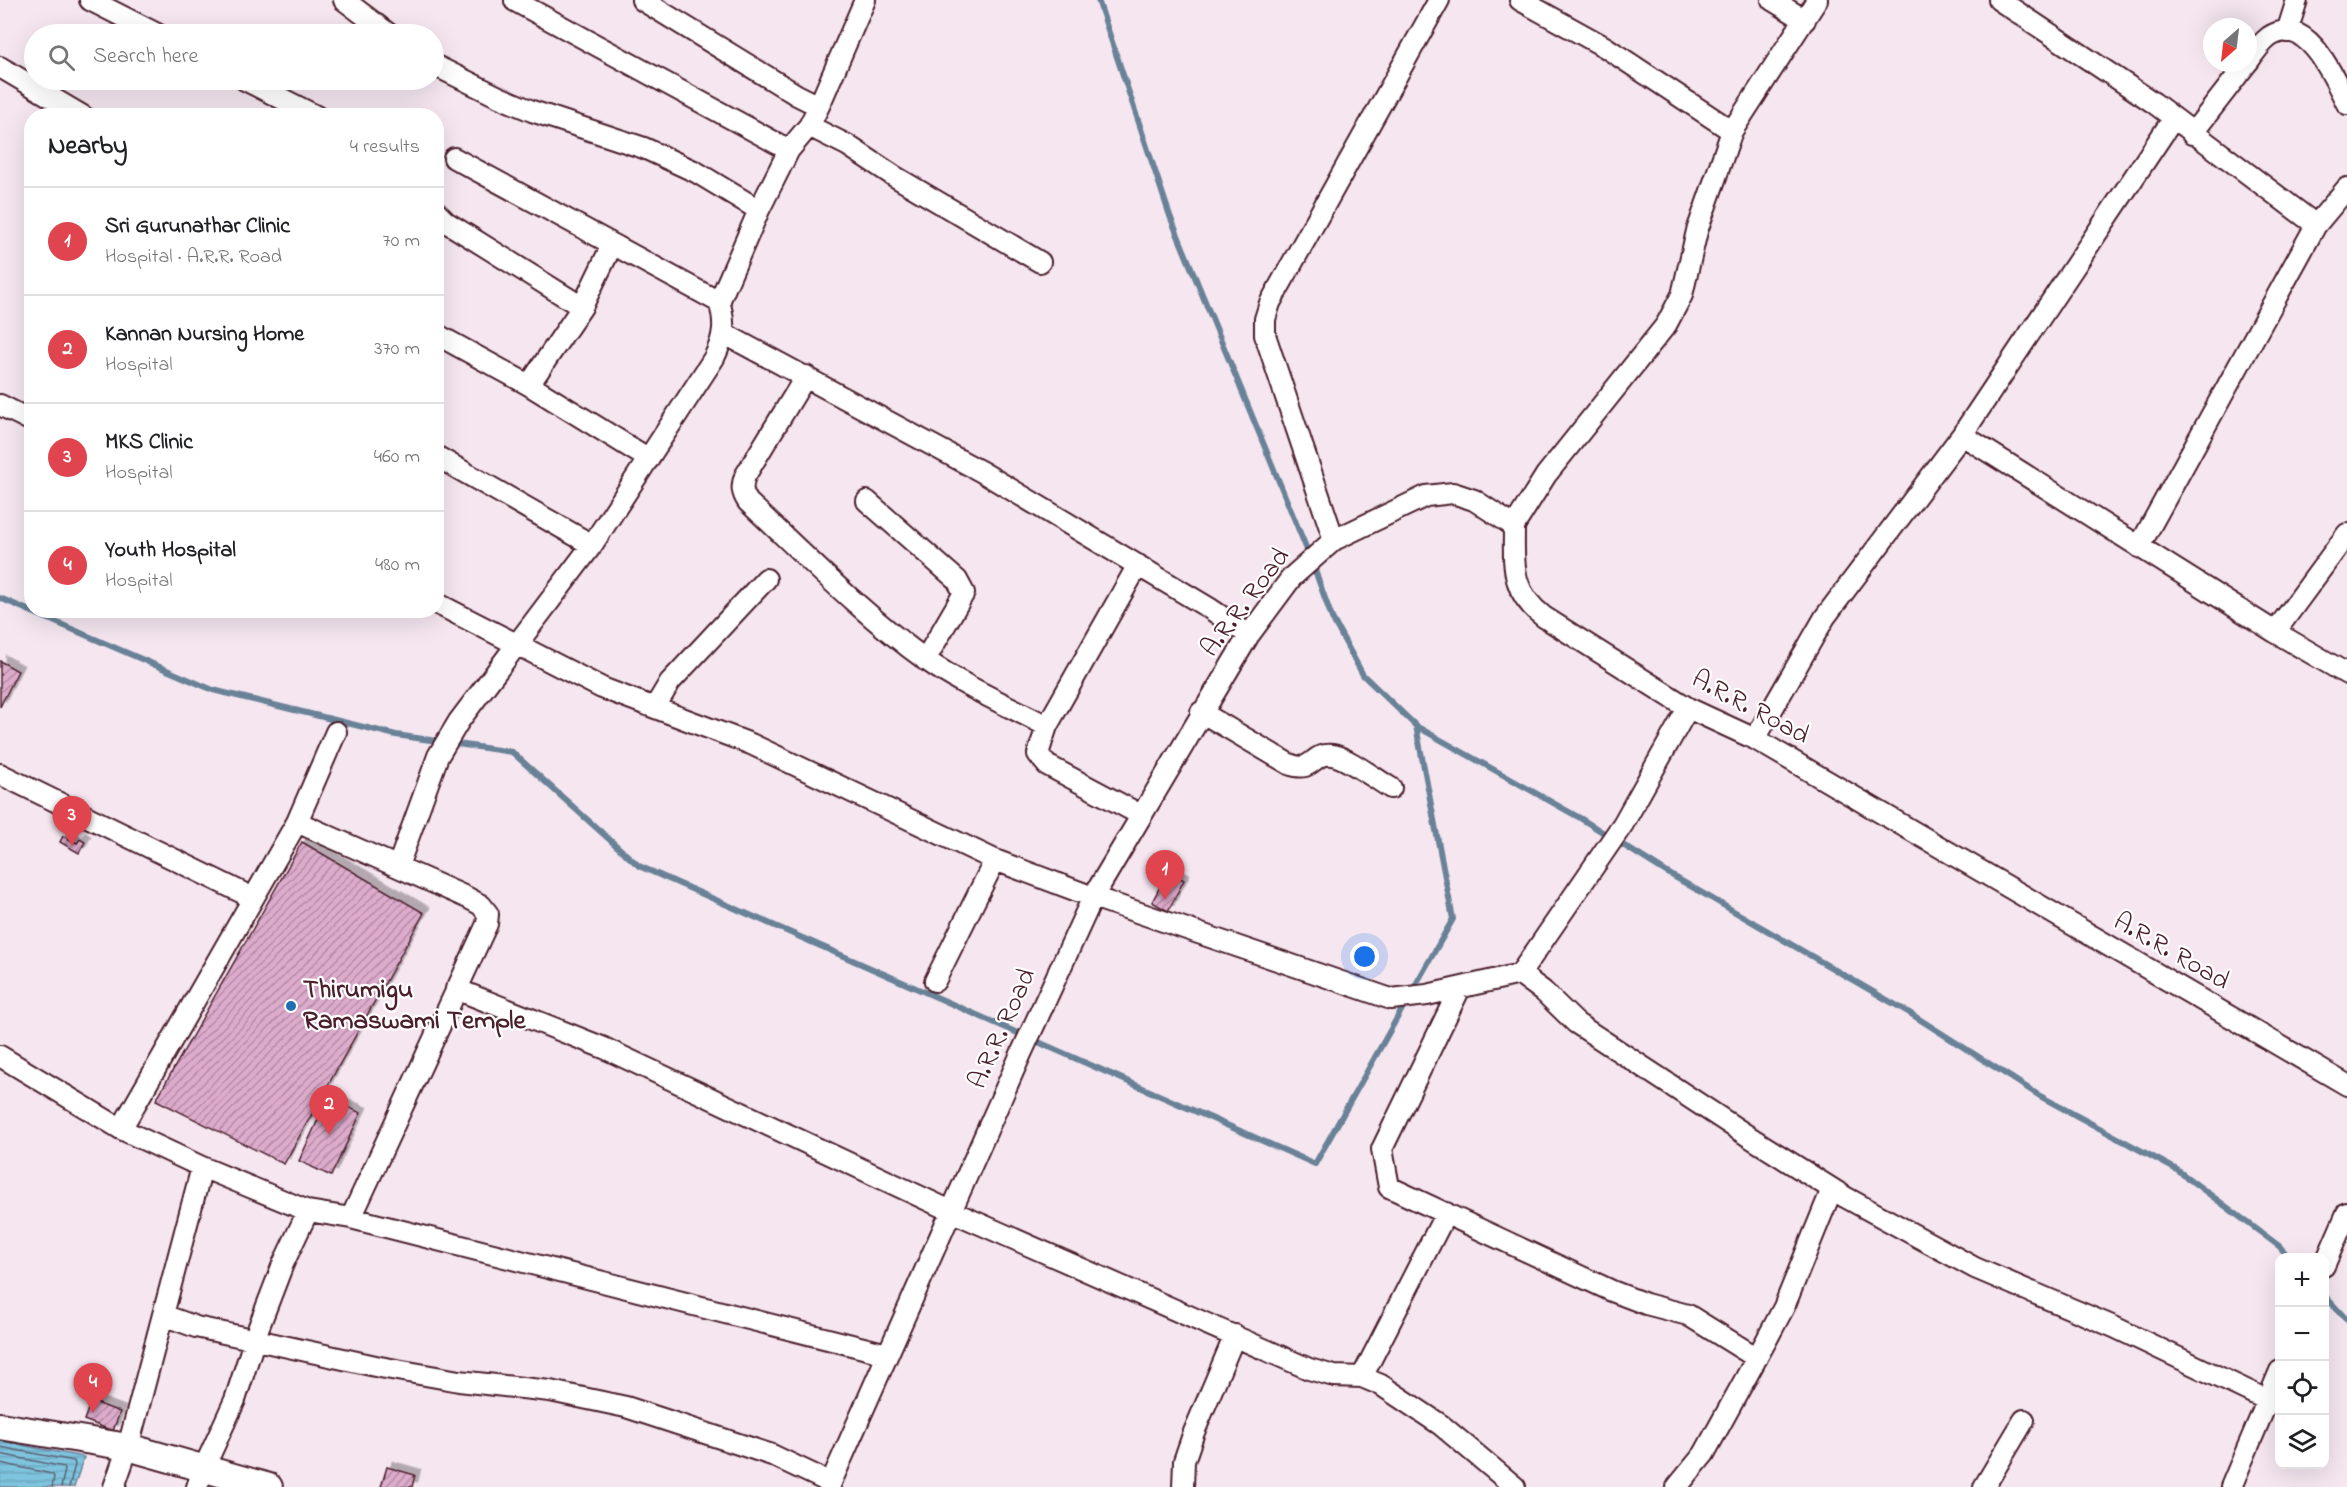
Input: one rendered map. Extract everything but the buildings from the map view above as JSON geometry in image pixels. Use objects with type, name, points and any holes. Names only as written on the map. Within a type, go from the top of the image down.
[{"type":"main road","points":[[0,1426],[128,1447],[200,1478],[269,1487]]},
{"type":"street","points":[[90,0],[137,24]]},
{"type":"street","points":[[344,0],[376,24]]},
{"type":"street","points":[[642,0],[797,95],[819,106]]},
{"type":"street","points":[[719,302],[759,210],[789,150],[809,126],[819,106],[865,0]]},
{"type":"street","points":[[1328,544],[1265,335],[1265,319],[1270,303],[1439,0]]},
{"type":"street","points":[[1520,0],[1605,47],[1732,131]]},
{"type":"street","points":[[1772,0],[1805,20]]},
{"type":"street","points":[[1514,526],[1546,475],[1666,325],[1682,295],[1697,231],[1732,131],[1817,0]]},
{"type":"street","points":[[1999,0],[2108,71],[2316,225]]},
{"type":"street","points":[[2288,32],[2298,0]]},
{"type":"street","points":[[515,1],[789,150]]},
{"type":"street","points":[[2257,50],[2271,35],[2288,32],[2300,35],[2315,47],[2328,64],[2347,104]]},
{"type":"street","points":[[0,67],[24,81]]},
{"type":"street","points":[[444,70],[532,111],[644,148],[696,172],[759,210]]},
{"type":"street","points":[[2192,134],[2240,72]]},
{"type":"street","points":[[39,90],[69,108]]},
{"type":"street","points":[[265,90],[300,108]]},
{"type":"street","points":[[1755,739],[1825,617],[1962,435],[2173,119]]},
{"type":"street","points":[[809,126],[848,146],[894,176],[1040,262]]},
{"type":"street","points":[[398,866],[438,756],[459,721],[592,545],[714,358],[723,333],[724,316],[719,302],[454,158]]},
{"type":"street","points":[[2139,547],[2316,225],[2347,188]]},
{"type":"street","points":[[444,220],[582,308]]},
{"type":"street","points":[[529,385],[582,308],[612,245]]},
{"type":"street","points":[[723,333],[982,472],[1209,608],[1249,635]]},
{"type":"street","points":[[444,338],[529,385],[649,459]]},
{"type":"street","points":[[806,376],[745,476],[742,486],[743,495],[864,610],[925,660],[1047,726]]},
{"type":"street","points":[[0,405],[24,417]]},
{"type":"street","points":[[1962,435],[2275,632],[2347,674]]},
{"type":"street","points":[[444,461],[592,545]]},
{"type":"street","name":"A.R.R. Road","points":[[830,1485],[1093,897],[1201,712],[1249,635],[1292,577],[1328,544],[1426,496],[1453,493],[1474,500],[1514,526],[1516,578],[1521,596],[1531,607],[1688,708],[1755,739],[2347,1085]]},
{"type":"street","points":[[867,501],[957,579],[964,593],[925,660]]},
{"type":"street","points":[[2275,632],[2347,534]]},
{"type":"street","points":[[1138,565],[1047,726],[1038,747],[1038,754],[1047,765],[1141,815]]},
{"type":"street","points":[[655,707],[670,682],[765,579]]},
{"type":"street","points":[[444,607],[602,687],[751,744],[995,860],[1093,897],[1391,999],[1427,995],[1520,974],[1623,824],[1688,708]]},
{"type":"street","points":[[1201,712],[1299,768],[1306,767],[1317,758],[1330,755],[1340,758],[1391,788]]},
{"type":"street","points":[[121,1129],[297,822],[336,732]]},
{"type":"street","points":[[0,774],[253,898]]},
{"type":"street","points":[[297,822],[474,901],[481,905],[488,914],[487,924],[351,1218]]},
{"type":"street","points":[[935,981],[995,860]]},
{"type":"street","points":[[1520,974],[1544,991],[1576,1023],[1832,1189],[1975,1268],[2114,1327],[2267,1400]]},
{"type":"street","points":[[1460,988],[1382,1149],[1389,1187],[1612,1291],[1646,1304],[1688,1315],[1757,1358]]},
{"type":"street","points":[[456,989],[604,1048],[953,1212],[1309,1369],[1334,1376],[1362,1377],[1382,1385],[1441,1425],[1515,1487]]},
{"type":"street","points":[[0,1056],[121,1129],[202,1167],[308,1211],[351,1218],[887,1354]]},
{"type":"street","points":[[114,1487],[128,1447],[202,1167]]},
{"type":"street","points":[[1678,1487],[1704,1454],[1784,1307],[1832,1189]]},
{"type":"street","points":[[200,1478],[235,1400],[283,1264],[308,1211]]},
{"type":"street","points":[[1362,1377],[1446,1213]]},
{"type":"street","points":[[2329,1256],[2347,1213]]},
{"type":"street","points":[[163,1315],[196,1327],[254,1341],[380,1367],[459,1381],[550,1391],[626,1407],[772,1455],[830,1485]]},
{"type":"street","points":[[1183,1487],[1185,1461],[1194,1432],[1235,1335]]},
{"type":"street","points":[[2231,1487],[2275,1382]]},
{"type":"street","points":[[1984,1487],[2024,1420]]},
{"type":"water","points":[[0,1441],[84,1457],[74,1487],[0,1487]]},
{"type":"waterway","points":[[1098,0],[1170,216],[1312,562],[1332,618],[1363,675],[1416,726],[1580,818],[1666,872],[1908,1012],[2040,1096],[2177,1170],[2285,1253]]},
{"type":"waterway","points":[[0,598],[24,608]]},
{"type":"waterway","points":[[46,618],[213,690],[396,735],[512,752],[639,866],[1315,1164],[1406,1002]]},
{"type":"waterway","points":[[1411,993],[1453,919],[1416,726]]},
{"type":"waterway","points":[[2329,1300],[2347,1320]]},
{"type":"place","name":"MKS Clinic","points":[[72,846]]},
{"type":"place","name":"Sri Gurunathar Clinic","points":[[1165,900]]},
{"type":"place","name":"Thirumigu Ramaswami Temple","points":[[291,1006]]},
{"type":"place","name":"Kannan Nursing Home","points":[[329,1135]]},
{"type":"place","name":"Youth Hospital","points":[[93,1413]]}]
